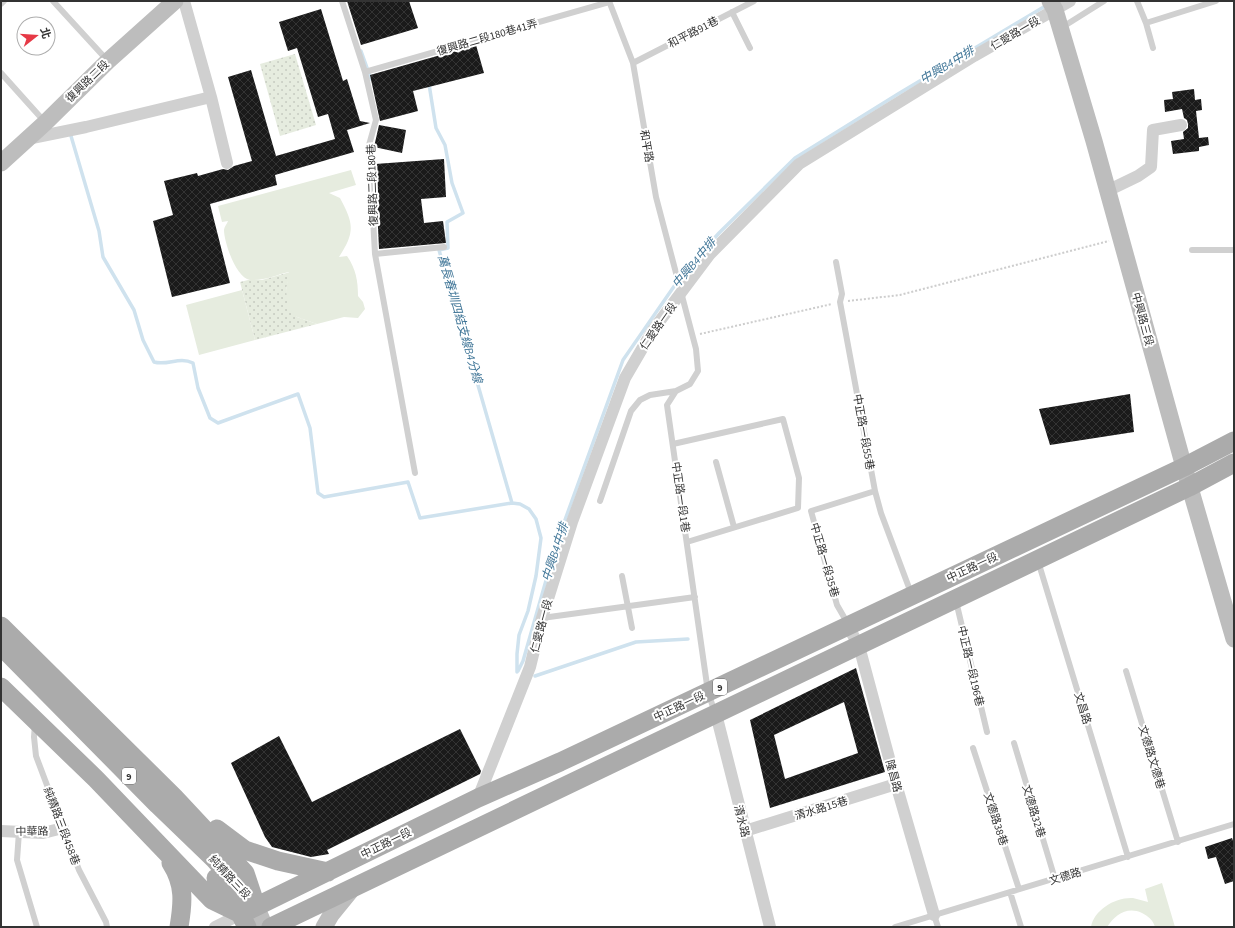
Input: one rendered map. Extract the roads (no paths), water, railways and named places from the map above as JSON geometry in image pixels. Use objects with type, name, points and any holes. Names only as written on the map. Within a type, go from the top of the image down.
[{"type":"main road","name":"9","points":[[1184,467],[1234,441]]},
{"type":"main road","name":"9","points":[[1190,487],[1234,463]]},
{"type":"main road","name":"中正路一段","points":[[248,916],[328,872],[478,798],[560,762],[1184,467]]},
{"type":"main road","name":"中正路一段","points":[[271,927],[1190,487]]},
{"type":"main road","name":"純精路三段","points":[[1,626],[174,797],[245,873],[248,916]]},
{"type":"main road","name":"純精路三段","points":[[1,646],[158,805],[214,859],[248,916]]},
{"type":"main road","name":"純精路三段","points":[[1,664],[228,890],[248,916]]},
{"type":"main road","name":"純精路三段","points":[[1,686],[35,721],[96,779],[212,900],[248,916]]},
{"type":"main road","points":[[174,797],[245,850],[278,861],[328,872]]},
{"type":"main road","points":[[157,842],[174,868],[180,885],[183,905],[179,927]]},
{"type":"street","name":"復興路二段","points":[[1,163],[45,123],[108,61],[175,1]]},
{"type":"street","points":[[184,1],[211,97],[227,163]]},
{"type":"street","name":"仁愛路一段","points":[[478,798],[530,667],[542,618],[572,522],[625,378],[653,330],[710,254],[799,164],[1053,5],[1070,1]]},
{"type":"street","name":"中興路三段","points":[[1053,5],[1234,639]]},
{"type":"street","points":[[26,139],[86,127],[211,97]]},
{"type":"street","points":[[1107,191],[1138,176],[1151,167],[1153,130],[1181,125]]},
{"type":"street","name":"隆昌路","points":[[848,626],[859,646],[896,784],[936,921]]},
{"type":"street","name":"清水路","points":[[716,714],[770,927]]},
{"type":"street","name":"清水路15巷","points":[[745,831],[896,784]]},
{"type":"street","name":"中華路","points":[[1,831],[43,833],[63,828]]},
{"type":"street","points":[[324,927],[331,915],[353,888]]},
{"type":"street","points":[[215,927],[248,916],[266,927]]},
{"type":"lane","points":[[1,4],[4,1]]},
{"type":"lane","points":[[53,1],[108,61]]},
{"type":"lane","name":"復興路二段180巷","points":[[342,1],[365,72],[376,120],[369,145],[375,254],[415,472]]},
{"type":"lane","name":"和平路91巷","points":[[633,63],[754,1]]},
{"type":"lane","points":[[1060,28],[1104,1]]},
{"type":"lane","points":[[1137,1],[1146,23],[1153,48]]},
{"type":"lane","points":[[1146,23],[1216,1]]},
{"type":"lane","name":"復興路二段180巷41弄","points":[[365,72],[609,2]]},
{"type":"lane","name":"和平路","points":[[609,2],[633,63],[656,197],[682,293]]},
{"type":"lane","points":[[732,12],[750,48]]},
{"type":"lane","points":[[1,73],[45,123]]},
{"type":"lane","points":[[375,254],[444,247]]},
{"type":"lane","points":[[1192,250],[1234,250]]},
{"type":"lane","name":"中正路一段55巷","points":[[836,262],[842,294],[840,302],[874,491],[881,514],[912,596]]},
{"type":"lane","points":[[600,501],[631,411],[640,400],[650,396],[676,391],[690,384],[698,371],[696,349],[682,293]]},
{"type":"lane","name":"中正路一段1巷","points":[[676,391],[667,405],[708,692],[716,714]]},
{"type":"lane","points":[[673,444],[783,419],[799,478],[798,508],[687,542]]},
{"type":"lane","points":[[716,462],[734,527]]},
{"type":"lane","name":"中正路一段35巷","points":[[848,626],[837,605],[811,511],[874,491]]},
{"type":"lane","name":"文昌路","points":[[1038,560],[1128,857]]},
{"type":"lane","points":[[622,576],[632,628]]},
{"type":"lane","points":[[542,618],[695,597]]},
{"type":"lane","name":"中正路一段196巷","points":[[955,599],[987,732]]},
{"type":"lane","name":"文德路文德巷","points":[[1126,671],[1178,842]]},
{"type":"lane","name":"純精路三段458巷","points":[[35,721],[34,738],[36,756],[79,870],[107,927]]},
{"type":"lane","name":"文德路32巷","points":[[1014,743],[1055,879]]},
{"type":"lane","name":"文德路38巷","points":[[973,748],[1019,890]]},
{"type":"lane","name":"文德路","points":[[895,927],[936,921],[1010,892],[1234,824]]},
{"type":"lane","points":[[19,832],[17,860],[37,927]]},
{"type":"lane","points":[[1010,892],[1021,927]]},
{"type":"waterway","name":"中興B4中排","points":[[518,671],[523,661],[557,542],[623,360],[684,272],[719,233],[795,158],[898,94],[1047,5]]},
{"type":"waterway","name":"萬長春圳四結支線B4分線","points":[[361,51],[371,79]]},
{"type":"waterway","name":"萬長春圳四結支線B4分線","points":[[427,85],[429,84],[436,128],[445,145],[452,183],[463,213],[447,222],[448,248],[439,250],[512,503]]},
{"type":"waterway","points":[[71,136],[99,231],[103,257],[134,310],[143,340],[154,362],[164,363],[183,360],[193,363],[198,388],[210,418],[218,423],[298,394],[310,428],[318,493],[324,497],[408,482],[420,518],[512,503],[520,504],[529,509],[536,519],[541,538],[536,576],[528,611],[519,635],[517,672]]},
{"type":"waterway","points":[[535,676],[636,642],[688,639]]}]
